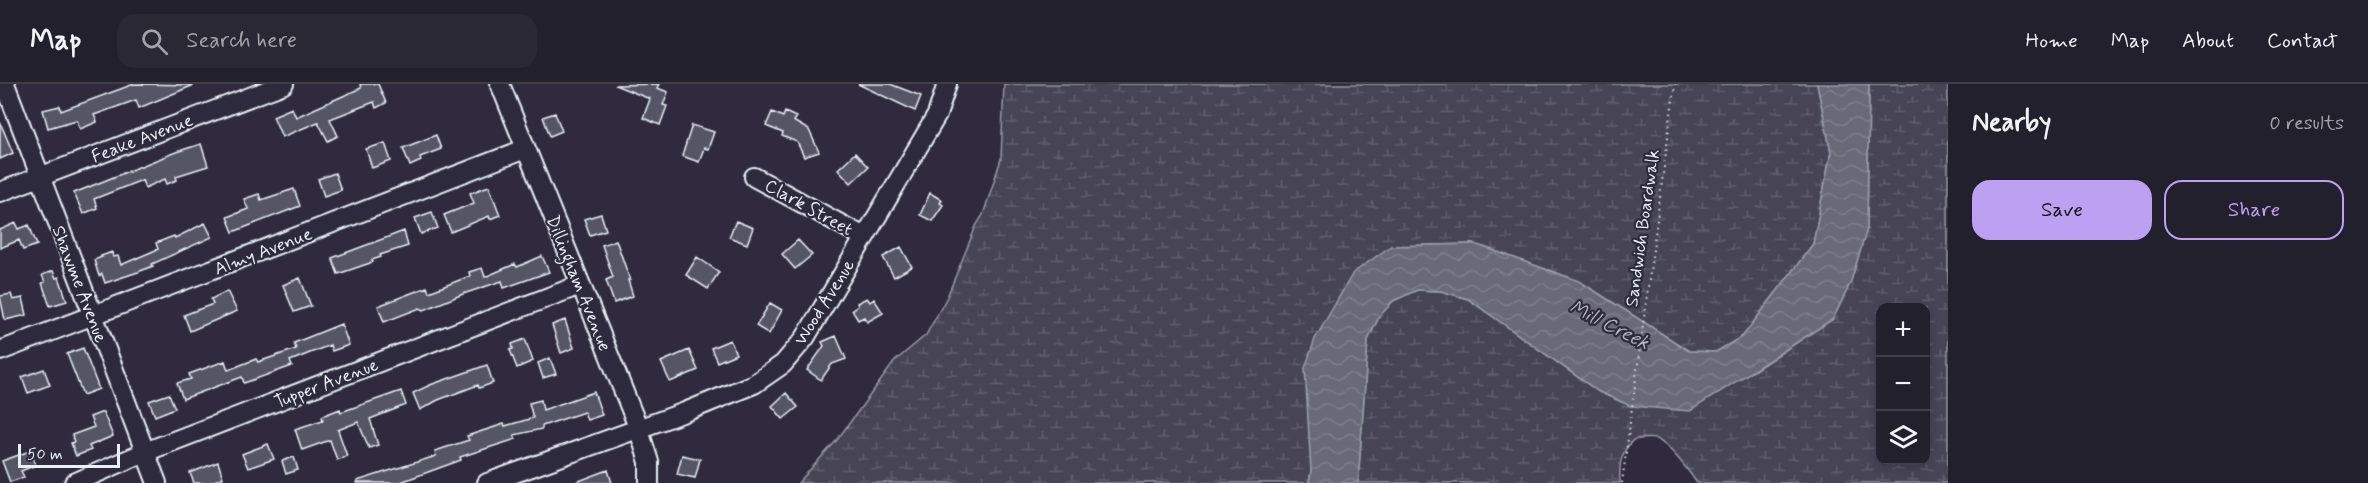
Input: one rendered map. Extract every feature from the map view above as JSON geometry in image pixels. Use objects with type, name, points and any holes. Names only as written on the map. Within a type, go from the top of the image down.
[{"type":"street","name":"Shawme Avenue","points":[[5,84],[157,483]]},
{"type":"street","name":"Feake Avenue","points":[[0,192],[284,84]]},
{"type":"street","name":"Dillingham Avenue","points":[[500,84],[638,427],[649,462],[650,483]]},
{"type":"street","name":"Wood Avenue","points":[[487,483],[685,412],[754,384],[783,364],[805,338],[937,115],[947,84]]},
{"type":"street","name":"Almy Avenue","points":[[0,351],[525,149]]},
{"type":"street","name":"Clark Street","points":[[754,177],[864,237]]},
{"type":"street","name":"Tupper Avenue","points":[[74,483],[145,452],[580,285]]},
{"type":"path","name":"Sandwich Boardwalk","points":[[1622,483],[1675,84]]},
{"type":"green space","points":[[1004,84],[1817,84],[1831,152],[1813,244],[1743,336],[1716,352],[1689,351],[1579,281],[1475,244],[1391,246],[1311,471],[1309,483],[798,483],[837,440],[895,361],[926,335],[947,297],[976,226],[983,215],[1001,159]]},
{"type":"green space","points":[[1869,84],[1948,84],[1948,483],[1697,483],[1668,448],[1658,440],[1649,438],[1633,440],[1625,450],[1620,465],[1620,483],[1358,483],[1368,340],[1379,317],[1393,301],[1417,290],[1441,291],[1468,299],[1599,392],[1631,406],[1752,372],[1833,319],[1850,284],[1867,229]]},
{"type":"water","name":"Mill Creek","points":[[1817,84],[1869,84],[1867,229],[1850,284],[1833,319],[1690,411],[1631,406],[1599,392],[1468,299],[1441,291],[1417,290],[1393,301],[1379,317],[1368,340],[1358,483],[1309,483],[1311,471],[1305,368],[1315,339],[1353,273],[1391,246],[1475,244],[1579,281],[1689,351],[1716,352],[1743,336],[1813,244],[1831,152]]},
{"type":"building","points":[[134,84],[194,85],[139,108],[136,100],[94,115],[97,122],[80,129],[77,120],[48,128],[43,110],[60,106],[61,111]]},
{"type":"building","points":[[360,84],[378,84],[386,103],[376,108],[374,102],[330,119],[338,136],[328,141],[318,122],[282,137],[273,116],[292,108],[296,117],[361,88]]},
{"type":"building","points":[[659,84],[657,88],[668,92],[663,105],[667,106],[660,125],[643,118],[650,99],[615,85]]},
{"type":"building","points":[[858,84],[890,84],[921,96],[915,111]]},
{"type":"building","points":[[772,112],[783,117],[785,112],[796,117],[793,121],[809,130],[819,152],[804,157],[797,142],[766,126]]},
{"type":"building","points":[[555,113],[562,131],[550,136],[543,117]]},
{"type":"building","points":[[0,122],[13,153],[0,159]]},
{"type":"building","points":[[692,125],[714,132],[708,149],[704,148],[699,162],[682,156]]},
{"type":"building","points":[[436,135],[441,149],[420,157],[421,161],[410,166],[403,148]]},
{"type":"building","points":[[385,143],[391,161],[372,168],[366,149]]},
{"type":"building","points":[[201,144],[208,166],[176,176],[177,180],[167,184],[165,179],[145,188],[142,180],[94,199],[97,208],[83,214],[74,193]]},
{"type":"building","points":[[855,153],[868,167],[851,183],[838,169]]},
{"type":"building","points":[[335,173],[341,190],[324,196],[318,179]]},
{"type":"building","points":[[489,186],[500,215],[490,219],[489,216],[451,232],[444,215],[474,203],[470,193]]},
{"type":"building","points":[[294,189],[300,206],[233,232],[227,217],[248,209],[244,199],[259,194],[261,200]]},
{"type":"building","points":[[930,193],[942,200],[940,203],[943,205],[932,221],[920,215]]},
{"type":"building","points":[[432,212],[438,228],[421,234],[415,218]]},
{"type":"building","points":[[601,214],[606,230],[590,235],[584,219]]},
{"type":"building","points":[[736,221],[753,228],[747,244],[729,237]]},
{"type":"building","points":[[16,223],[19,229],[29,225],[37,245],[23,250],[19,240],[0,248],[0,230]]},
{"type":"building","points":[[205,223],[212,237],[138,272],[105,283],[102,274],[99,276],[94,260],[101,256],[112,252],[113,257],[118,256],[121,265],[158,249],[156,243],[174,236],[175,238]]},
{"type":"building","points":[[404,231],[408,246],[380,255],[381,257],[372,260],[373,262],[338,274],[332,258]]},
{"type":"building","points":[[616,240],[633,296],[614,303],[606,280],[613,277],[602,245]]},
{"type":"building","points":[[798,240],[812,255],[795,269],[782,254]]},
{"type":"building","points":[[901,247],[912,267],[894,277],[883,257]]},
{"type":"building","points":[[542,256],[549,272],[504,288],[502,281],[384,322],[378,306],[427,287],[429,292],[470,276],[469,272],[482,268],[485,277],[515,264],[517,267]]},
{"type":"building","points":[[697,257],[719,272],[708,289],[686,275]]},
{"type":"building","points":[[53,271],[56,278],[59,277],[67,301],[50,306],[42,283],[45,282],[42,275]]},
{"type":"building","points":[[300,278],[311,306],[294,312],[283,285]]},
{"type":"building","points":[[227,291],[237,311],[190,331],[184,315],[213,304],[211,299]]},
{"type":"building","points":[[11,294],[13,300],[23,298],[27,315],[5,320],[0,296]]},
{"type":"building","points":[[867,298],[870,302],[874,299],[883,313],[867,322],[864,317],[858,320],[852,310],[858,306],[857,303]]},
{"type":"building","points":[[770,303],[782,310],[769,334],[756,326]]},
{"type":"building","points":[[565,320],[574,348],[561,353],[552,325]]},
{"type":"building","points":[[341,324],[349,345],[332,351],[330,345],[290,361],[292,366],[244,383],[242,377],[183,399],[177,383],[191,379],[189,374],[225,361],[228,370],[256,359],[258,362],[296,349],[294,343]]},
{"type":"building","points":[[836,336],[846,359],[832,364],[821,380],[807,370],[824,346],[822,342]]},
{"type":"building","points":[[525,339],[533,361],[517,368],[510,350],[513,349],[512,344]]},
{"type":"building","points":[[730,340],[736,354],[717,362],[711,348]]},
{"type":"building","points":[[83,348],[99,389],[83,395],[67,354]]},
{"type":"building","points":[[689,350],[698,370],[670,382],[661,362]]},
{"type":"building","points":[[550,358],[556,374],[543,378],[538,363]]},
{"type":"building","points":[[487,365],[493,383],[479,388],[478,385],[438,400],[420,410],[413,393]]},
{"type":"building","points":[[44,369],[50,385],[28,393],[22,377]]},
{"type":"building","points":[[401,391],[406,405],[370,419],[378,445],[369,448],[358,422],[338,430],[347,456],[337,460],[330,440],[302,450],[295,429],[323,420],[322,416],[340,409],[341,412]]},
{"type":"building","points":[[594,392],[602,415],[587,420],[584,412],[542,426],[542,429],[514,435],[516,439],[460,457],[461,460],[398,483],[357,483],[357,481],[436,456],[435,451],[469,440],[467,436],[504,424],[505,426],[533,418],[529,403],[541,400],[543,410]]},
{"type":"building","points":[[786,393],[798,407],[783,419],[772,406]]},
{"type":"building","points":[[169,394],[175,408],[155,416],[149,401]]},
{"type":"building","points":[[103,412],[113,436],[89,446],[91,450],[76,456],[71,443],[74,442],[72,435],[94,427],[90,417]]},
{"type":"building","points":[[268,444],[274,459],[248,468],[242,454]]},
{"type":"building","points":[[30,451],[36,465],[21,471],[24,477],[10,482],[2,461]]},
{"type":"building","points":[[682,455],[700,459],[695,478],[677,474]]},
{"type":"building","points":[[294,457],[298,470],[286,474],[282,461]]},
{"type":"building","points":[[218,462],[223,478],[208,483],[194,483],[190,473]]},
{"type":"building","points":[[608,470],[612,483],[576,482]]}]
